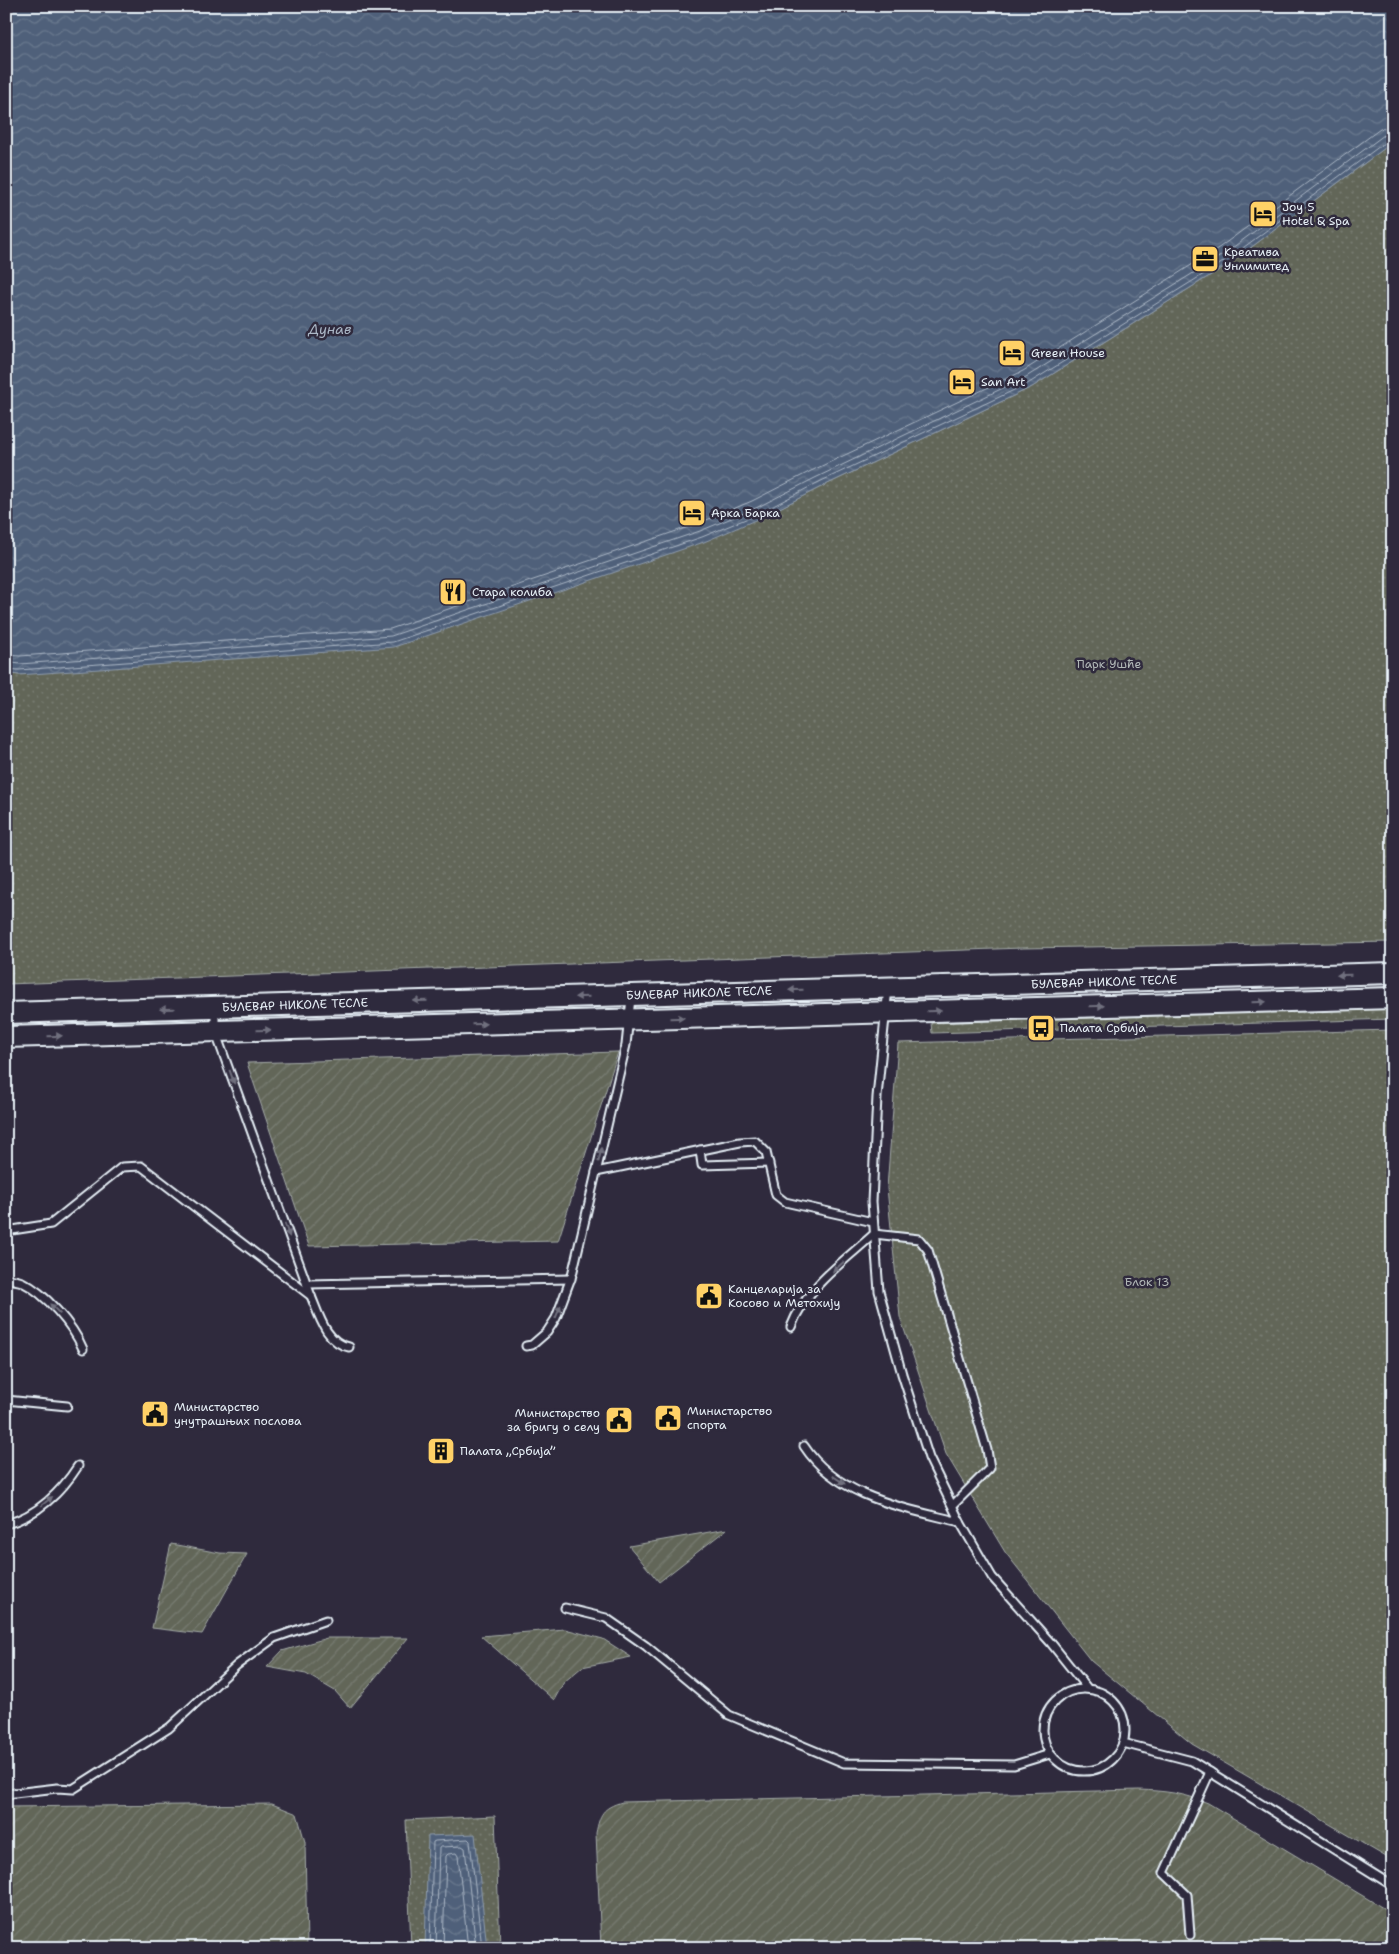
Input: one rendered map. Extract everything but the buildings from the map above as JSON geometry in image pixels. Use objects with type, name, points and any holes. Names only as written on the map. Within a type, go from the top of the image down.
[{"type":"main road","name":"БУЛЕВАР НИКОЛЕ ТЕСЛЕ","points":[[6,1013],[1393,973]]},
{"type":"main road","name":"БУЛЕВАР НИКОЛЕ ТЕСЛЕ","points":[[6,1037],[1393,998]]},
{"type":"lane","points":[[888,988],[877,1097],[872,1202],[878,1290],[928,1458],[960,1522],[992,1576],[1051,1643],[1087,1688]]},
{"type":"lane","points":[[526,1346],[532,1345],[547,1332],[556,1318],[570,1279],[626,1045],[631,995]]},
{"type":"lane","points":[[215,1007],[215,1031],[311,1296],[326,1332],[344,1346],[349,1347]]},
{"type":"lane","points":[[596,1172],[740,1142],[755,1141],[766,1152],[776,1195],[785,1202],[873,1222]]},
{"type":"lane","points":[[700,1150],[702,1164],[768,1163]]},
{"type":"lane","points":[[6,1231],[51,1224],[122,1167],[141,1166],[311,1296]]},
{"type":"lane","points":[[791,1327],[809,1293],[874,1234],[919,1239],[928,1250],[987,1450],[990,1468],[953,1505]]},
{"type":"lane","points":[[6,1278],[22,1282],[46,1300],[65,1319],[79,1339],[82,1349]]},
{"type":"lane","points":[[307,1284],[570,1279]]},
{"type":"lane","points":[[6,1400],[68,1406]]},
{"type":"lane","points":[[804,1446],[808,1453],[836,1479],[883,1503],[960,1522]]},
{"type":"lane","points":[[6,1524],[33,1512],[47,1502],[66,1484],[78,1466]]},
{"type":"lane","points":[[564,1608],[606,1618],[646,1646],[730,1714],[844,1763],[1014,1765],[1050,1754]]},
{"type":"lane","points":[[6,1794],[57,1788],[73,1789],[169,1728],[237,1665],[274,1638],[326,1620]]},
{"type":"lane","points":[[1087,1688],[1102,1692],[1114,1701],[1122,1714],[1125,1728],[1123,1743],[1115,1756],[1104,1766],[1090,1771],[1075,1770],[1061,1764],[1050,1754],[1044,1740],[1043,1724],[1048,1710],[1058,1698],[1071,1690],[1087,1688]]},
{"type":"lane","points":[[1123,1743],[1192,1761],[1393,1886]]},
{"type":"lane","points":[[1190,1935],[1187,1895],[1164,1873],[1210,1772]]},
{"type":"green space","name":"Парк Ушће","points":[[1393,142],[1393,942],[1023,948],[6,984],[6,673],[19,675],[760,518],[1032,387],[1230,263]]},
{"type":"green space","points":[[1393,1008],[1393,1019],[932,1033],[931,1023]]},
{"type":"green space","name":"Блок 13","points":[[1393,1030],[1393,1861],[1192,1744],[1091,1661],[1005,1552],[946,1454],[900,1317],[887,1188],[898,1043]]},
{"type":"green space","points":[[618,1052],[558,1241],[309,1246],[247,1063]]},
{"type":"green space","points":[[727,1529],[659,1582],[629,1546]]},
{"type":"green space","points":[[171,1544],[220,1553],[247,1554],[202,1634],[152,1628]]},
{"type":"green space","points":[[565,1629],[603,1639],[631,1657],[582,1667],[564,1682],[554,1700],[481,1636]]},
{"type":"green space","points":[[327,1638],[408,1638],[350,1708],[335,1691],[306,1674],[267,1667],[282,1651]]},
{"type":"green space","points":[[1139,1790],[1174,1793],[1208,1803],[1393,1914],[1393,1948],[601,1948],[596,1833],[601,1816],[606,1809],[622,1802]]},
{"type":"green space","points":[[272,1804],[297,1814],[305,1842],[307,1948],[6,1948],[6,1807]]},
{"type":"green space","points":[[495,1816],[500,1948],[411,1948],[406,1820]]},
{"type":"water","name":"Дунав","points":[[6,6],[1393,6],[1393,142],[1230,263],[1032,387],[760,518],[704,542],[394,647],[19,675],[6,673]]},
{"type":"water","points":[[475,1834],[487,1948],[425,1948],[428,1836]]},
{"type":"place","name":"Joy 5 Hotel & Spa","points":[[1263,214]]},
{"type":"place","name":"Креатива Унлимитед","points":[[1205,259]]},
{"type":"place","name":"Green House","points":[[1012,353]]},
{"type":"place","name":"San Art","points":[[962,382]]},
{"type":"place","name":"Арка Барка","points":[[692,513]]},
{"type":"place","name":"Стара колиба","points":[[453,592]]},
{"type":"place","name":"Палата Србија","points":[[1041,1028]]},
{"type":"place","name":"Канцеларија за Косово и Метохију","points":[[709,1296]]},
{"type":"place","name":"Министарство унутрашњих послова","points":[[155,1414]]},
{"type":"place","name":"Министарство спорта","points":[[668,1418]]},
{"type":"place","name":"Министарство за бригу о селу","points":[[619,1420]]},
{"type":"place","name":"Палата „Србија”","points":[[441,1451]]}]
